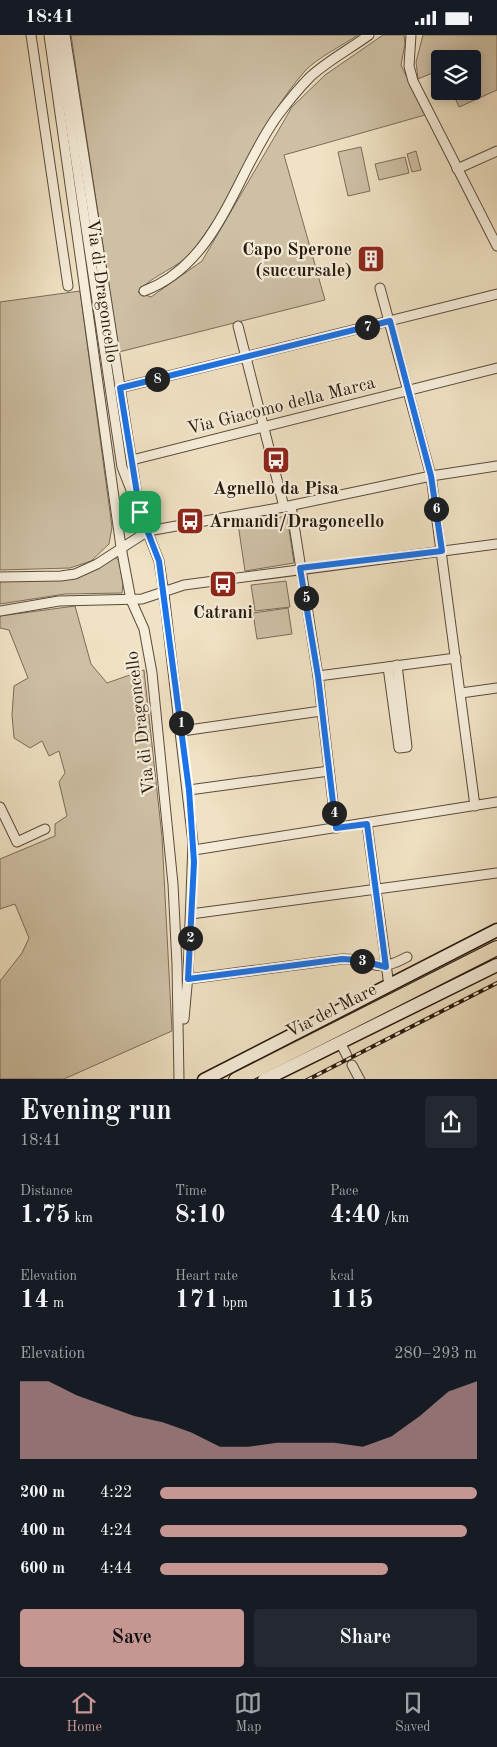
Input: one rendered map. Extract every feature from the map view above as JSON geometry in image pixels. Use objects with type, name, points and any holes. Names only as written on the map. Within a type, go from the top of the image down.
[{"type":"main road","points":[[204,1079],[497,931]]},
{"type":"main road","name":"Via del Mare","points":[[236,1079],[497,948]]},
{"type":"main road","points":[[264,1079],[497,965]]},
{"type":"street","name":"Via di Dragoncello","points":[[31,35],[68,286]]},
{"type":"street","name":"Via di Dragoncello","points":[[49,35],[130,600],[138,614],[146,638],[154,692],[171,863],[180,1057]]},
{"type":"street","name":"Via di Dragoncello","points":[[57,35],[122,467],[140,512]]},
{"type":"street","name":"Via di Dragoncello","points":[[65,35],[140,512],[143,525],[148,531],[159,561],[189,790],[194,850],[188,979],[179,1079]]},
{"type":"street","points":[[144,291],[162,283],[188,264],[212,233],[260,142],[278,115],[310,77],[369,35]]},
{"type":"street","points":[[411,35],[409,66],[412,81],[497,246]]},
{"type":"street","points":[[456,169],[497,151]]},
{"type":"street","points":[[380,288],[431,476],[475,807]]},
{"type":"street","points":[[120,388],[497,294]]},
{"type":"street","points":[[238,325],[264,426],[288,506],[318,676],[336,828]]},
{"type":"street","name":"Via Giacomo della Marca","points":[[132,460],[497,368]]},
{"type":"street","points":[[0,577],[76,574],[97,564],[148,531],[288,506],[431,476],[497,466]]},
{"type":"street","points":[[0,611],[60,601],[130,600],[148,597],[180,585],[497,544]]},
{"type":"street","points":[[318,676],[456,658]]},
{"type":"street","points":[[393,666],[407,747],[399,748],[393,666]]},
{"type":"street","points":[[461,693],[497,687]]},
{"type":"street","points":[[182,731],[321,711]]},
{"type":"street","points":[[189,790],[329,771]]},
{"type":"street","points":[[194,850],[497,802]]},
{"type":"street","points":[[0,807],[17,842],[45,829]]},
{"type":"street","points":[[367,824],[389,986]]},
{"type":"street","points":[[191,914],[497,873]]},
{"type":"street","points":[[188,979],[354,959],[386,967],[407,957]]},
{"type":"street","points":[[340,1042],[347,1056]]},
{"type":"street","points":[[352,1065],[360,1079]]},
{"type":"shaded area","points":[[71,35],[358,35],[310,66],[288,92],[273,114],[208,230],[186,257],[138,292],[151,297],[202,261],[292,107],[325,75],[383,35],[404,35],[405,44],[401,65],[425,115],[284,155],[325,300],[119,352]]},
{"type":"shaded area","points":[[423,35],[497,35],[497,90],[481,97],[481,50],[431,50],[431,74],[418,79],[416,62]]},
{"type":"shaded area","points":[[456,100],[475,100],[459,107]]},
{"type":"shaded area","points":[[361,147],[370,191],[348,196],[338,152]]},
{"type":"shaded area","points":[[416,151],[421,170],[412,172],[407,154]]},
{"type":"shaded area","points":[[405,157],[409,173],[379,180],[375,164]]},
{"type":"shaded area","points":[[80,291],[112,527],[109,544],[91,561],[70,568],[0,570],[0,302]]},
{"type":"shaded area","points":[[287,516],[294,563],[245,571],[238,524]]},
{"type":"shaded area","points":[[114,557],[119,560],[123,584],[122,593],[65,594],[0,604],[0,578],[59,578]]},
{"type":"shaded area","points":[[286,581],[290,607],[255,611],[251,585]]},
{"type":"shaded area","points":[[75,606],[91,664],[107,683],[144,670],[162,837],[172,1031],[64,1079],[0,1079],[0,981],[22,953],[29,938],[15,904],[0,909],[0,859],[55,836],[55,824],[67,816],[59,782],[65,773],[59,751],[49,756],[42,741],[30,748],[14,738],[12,715],[14,686],[28,678],[9,630],[0,628],[0,616]]},
{"type":"shaded area","points":[[288,608],[292,634],[257,639],[253,613]]},
{"type":"railway","points":[[309,1079],[497,983]]},
{"type":"place","name":"Capo Sperone (succursale)","points":[[371,259]]},
{"type":"place","name":"Agnello da Pisa","points":[[276,460]]},
{"type":"place","name":"Armandi/Dragoncello","points":[[190,521]]},
{"type":"place","name":"Catrani","points":[[223,584]]},
{"type":"route","points":[[390,321],[431,476],[442,551],[300,568],[318,676],[336,828],[367,824],[386,967],[378,967],[359,960],[342,959],[188,979],[194,862],[189,790],[159,561],[148,531],[143,525],[140,512],[120,388],[390,321]]}]
